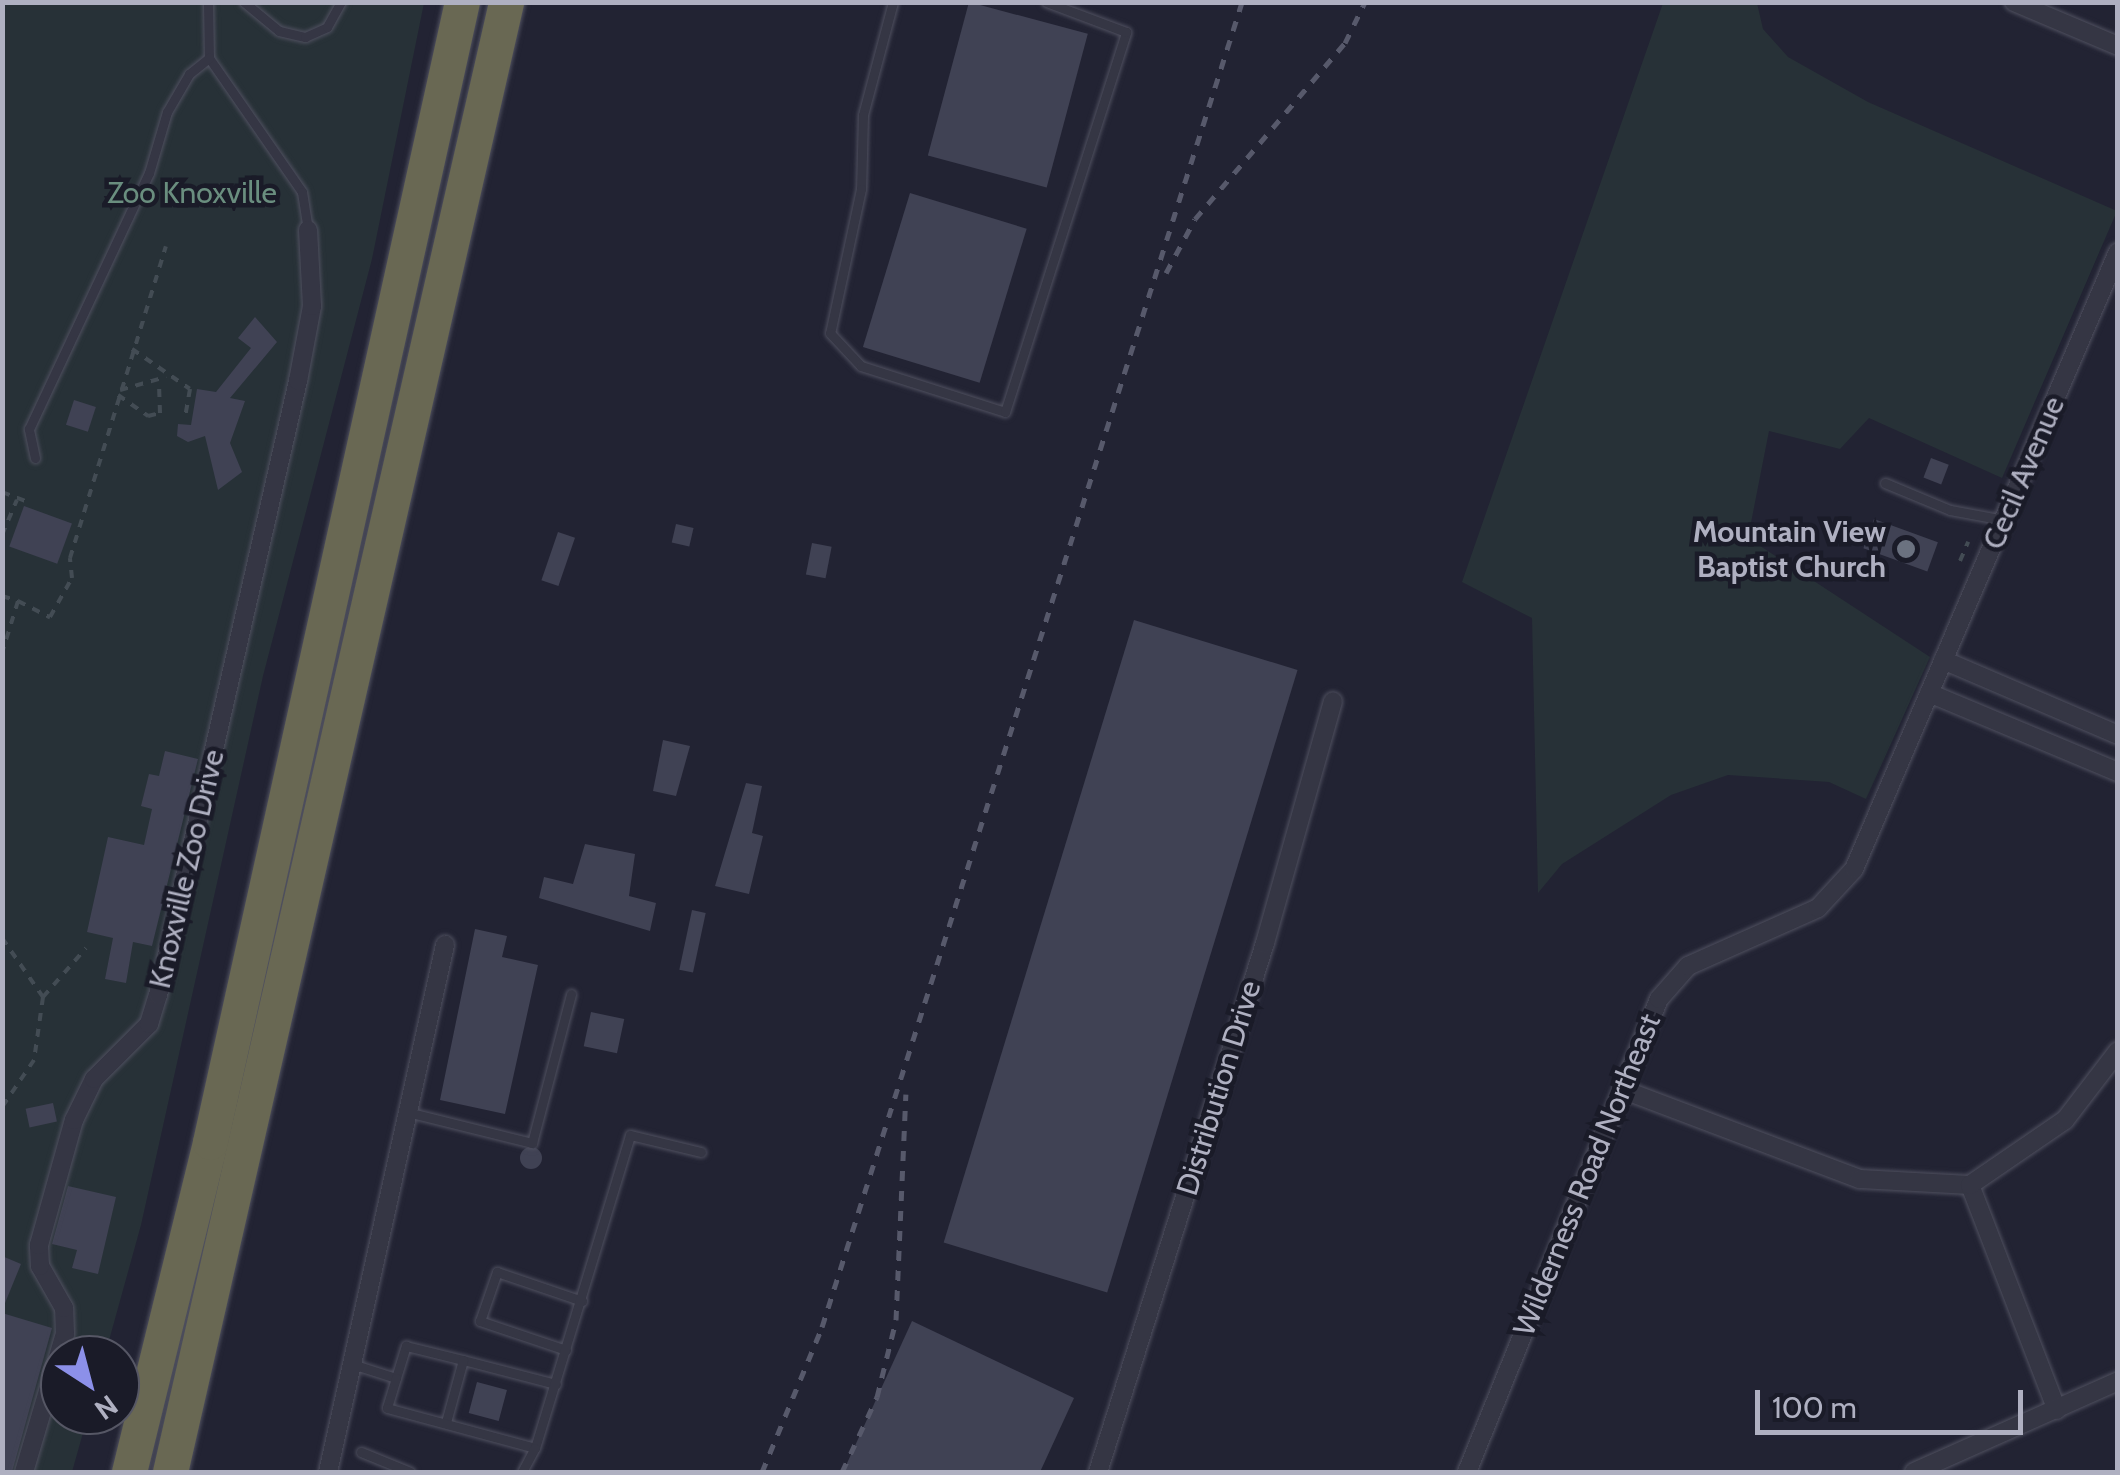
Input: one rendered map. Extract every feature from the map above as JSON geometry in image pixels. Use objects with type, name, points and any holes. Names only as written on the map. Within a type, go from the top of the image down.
[{"type":"highway","points":[[130,1472],[210,1142],[462,2]]},
{"type":"highway","points":[[170,1472],[506,2]]},
{"type":"street","points":[[2014,2],[2118,46]]},
{"type":"street","name":"Knoxville Zoo Drive","points":[[24,1472],[66,1334],[64,1308],[40,1266],[39,1245],[74,1120],[94,1080],[148,1024],[158,995],[298,381],[312,306],[308,230]]},
{"type":"street","name":"Cecil Avenue","points":[[1929,693],[2118,252]]},
{"type":"street","points":[[1943,660],[2118,734]]},
{"type":"street","points":[[1929,693],[2118,772]]},
{"type":"street","name":"Wilderness Road Northeast","points":[[1467,1472],[1659,999],[1688,966],[1818,908],[1854,869],[1929,693]]},
{"type":"street","name":"Distribution Drive","points":[[1098,1472],[1265,942],[1333,700]]},
{"type":"street","points":[[328,1472],[444,945]]},
{"type":"street","points":[[1624,1090],[1860,1179],[1970,1185],[2064,1120],[2118,1051]]},
{"type":"street","points":[[1970,1185],[2057,1410]]},
{"type":"street","points":[[1914,1472],[2118,1381]]},
{"type":"lane","points":[[208,2],[209,58],[302,192],[308,230]]},
{"type":"lane","points":[[244,2],[280,31],[305,37],[326,27],[340,2]]},
{"type":"lane","points":[[893,2],[863,115],[862,189],[830,333],[862,366],[1005,412],[1126,32],[1046,2]]},
{"type":"lane","points":[[35,458],[29,430],[149,174],[167,112],[190,74],[209,58]]},
{"type":"lane","points":[[1886,483],[1950,510],[2004,520]]},
{"type":"lane","points":[[405,1112],[532,1143],[571,994]]},
{"type":"lane","points":[[522,1472],[535,1448],[556,1384],[630,1135],[701,1152]]},
{"type":"lane","points":[[566,1350],[480,1320],[497,1272],[582,1301]]},
{"type":"lane","points":[[535,1448],[387,1408],[406,1346],[556,1384]]},
{"type":"lane","points":[[446,1422],[462,1360]]},
{"type":"lane","points":[[352,1364],[396,1378]]},
{"type":"lane","points":[[361,1452],[410,1472]]},
{"type":"path","points":[[2,596],[50,616],[72,578],[70,558],[166,246]]},
{"type":"path","points":[[132,349],[166,377],[190,390],[185,418]]},
{"type":"path","points":[[119,392],[159,383],[166,377]]},
{"type":"path","points":[[119,392],[148,416],[160,413],[159,383]]},
{"type":"path","points":[[2,492],[31,503]]},
{"type":"path","points":[[2,535],[17,500]]},
{"type":"path","points":[[1960,560],[1968,542]]},
{"type":"path","points":[[2,652],[18,601]]},
{"type":"path","points":[[2,938],[43,997]]},
{"type":"path","points":[[2,1107],[34,1060],[43,997],[86,948]]},
{"type":"green space","name":"Zoo Knoxville","points":[[3,3],[424,3],[372,259],[263,676],[141,1225],[111,1335],[40,1335],[40,1435],[82,1435],[72,1472],[3,1472]]},
{"type":"green space","points":[[1663,3],[1757,3],[1763,29],[1788,57],[1868,102],[2117,211],[2002,478],[1869,418],[1840,449],[1769,431],[1748,538],[1930,657],[1866,799],[1829,782],[1728,775],[1671,795],[1562,864],[1538,893],[1532,618],[1462,582]]},
{"type":"building","points":[[969,2],[1088,34],[1047,187],[928,156]]},
{"type":"building","points":[[910,193],[1027,229],[980,383],[863,347]]},
{"type":"building","points":[[255,317],[277,342],[230,398],[245,401],[230,443],[242,472],[218,490],[205,436],[188,442],[177,436],[178,424],[191,425],[197,389],[216,392],[251,348],[238,338]]},
{"type":"building","points":[[74,400],[96,407],[88,432],[66,425]]},
{"type":"building","points":[[1931,458],[1949,465],[1941,484],[1923,478]]},
{"type":"building","points":[[24,506],[72,523],[57,564],[9,546]]},
{"type":"building","points":[[1874,519],[1938,542],[1927,571],[1863,548]]},
{"type":"building","points":[[676,524],[694,528],[689,547],[672,543]]},
{"type":"building","points":[[558,532],[575,538],[558,586],[541,580]]},
{"type":"building","points":[[812,543],[832,547],[826,578],[806,574]]},
{"type":"building","points":[[1134,620],[1298,670],[1107,1293],[944,1243]]},
{"type":"building","points":[[663,740],[690,746],[676,796],[653,791]]},
{"type":"building","points":[[165,751],[198,759],[152,946],[133,942],[126,983],[105,979],[113,938],[87,932],[108,837],[144,845],[152,809],[141,806],[149,774],[159,776]]},
{"type":"building","points":[[746,783],[762,786],[752,833],[763,836],[749,894],[715,886]]},
{"type":"building","points":[[585,844],[635,854],[629,896],[656,903],[650,931],[539,898],[544,877],[573,884]]},
{"type":"building","points":[[692,910],[706,913],[693,973],[679,970]]},
{"type":"building","points":[[475,929],[507,936],[502,957],[538,965],[505,1114],[440,1100]]},
{"type":"building","points":[[591,1012],[624,1019],[617,1053],[584,1046]]},
{"type":"building","points":[[53,1103],[57,1122],[30,1127],[26,1109]]},
{"type":"building","points":[[531,1147],[539,1150],[539,1166],[531,1169],[523,1166],[520,1158],[523,1150]]},
{"type":"building","points":[[68,1186],[116,1197],[98,1274],[72,1268],[77,1250],[52,1244]]},
{"type":"building","points":[[2,1256],[21,1264],[3,1308],[2,1308]]},
{"type":"building","points":[[2,1313],[52,1328],[50,1335],[40,1335],[40,1371],[12,1472],[2,1472]]},
{"type":"building","points":[[912,1321],[1074,1398],[1040,1472],[843,1472]]},
{"type":"building","points":[[477,1382],[507,1390],[499,1421],[469,1413]]},
{"type":"railway","points":[[762,1472],[822,1327],[1242,2]]},
{"type":"railway","points":[[1166,273],[1195,219],[1345,43],[1365,2]]},
{"type":"railway","points":[[842,1472],[877,1397],[896,1320],[906,1094]]},
{"type":"place","name":"Mountain View Baptist Church","points":[[1906,549]]}]
